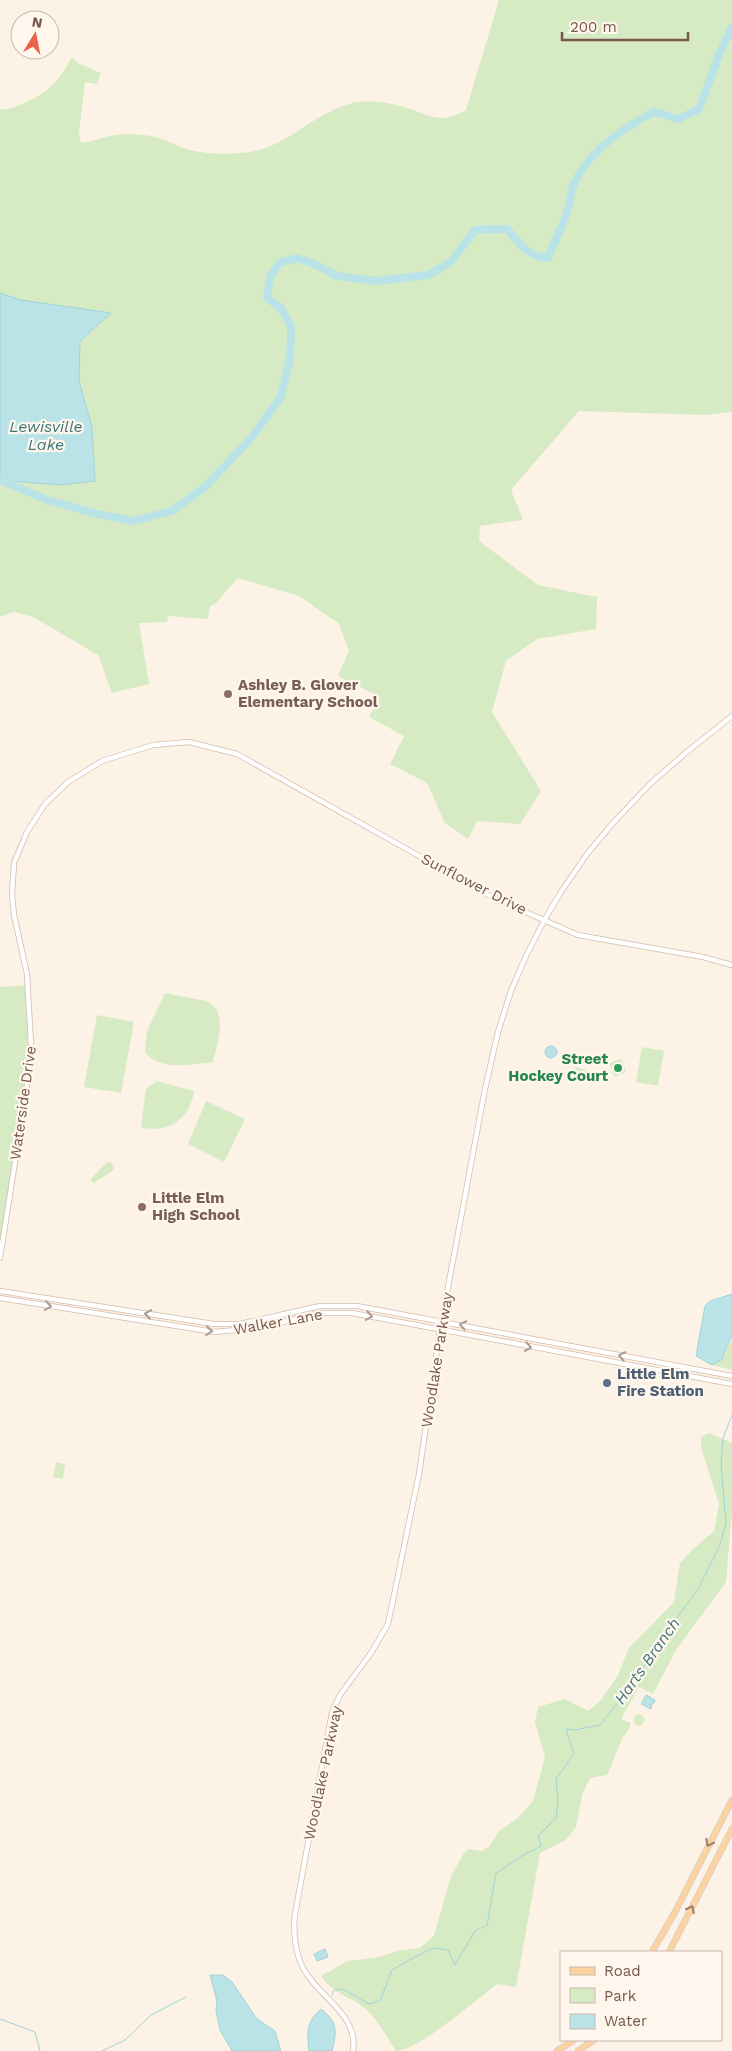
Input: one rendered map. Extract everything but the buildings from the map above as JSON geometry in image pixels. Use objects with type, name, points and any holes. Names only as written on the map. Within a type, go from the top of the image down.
[{"type":"main road","points":[[653,1951],[675,1912],[732,1800]]},
{"type":"main road","points":[[670,1951],[732,1829]]},
{"type":"main road","points":[[557,2051],[572,2041]]},
{"type":"main road","points":[[578,2051],[593,2041]]},
{"type":"street","name":"Woodlake Parkway","points":[[353,2051],[352,2033],[345,2017],[320,1992],[302,1966],[296,1946],[294,1923],[332,1712],[340,1695],[371,1653],[388,1624],[420,1465],[440,1330],[492,1052],[511,991],[526,956],[545,919],[586,854],[613,823],[671,764],[732,716]]},
{"type":"street","name":"Waterside Drive","points":[[0,1258],[31,1060],[32,1044],[27,974],[14,915],[12,894],[14,863],[27,832],[45,804],[68,782],[102,761],[153,745],[189,742],[237,754],[260,767]]},
{"type":"street","name":"Sunflower Drive","points":[[260,767],[494,898],[545,919],[558,928],[578,935],[703,957],[732,965]]},
{"type":"street","name":"Walker Lane","points":[[0,1291],[214,1324],[240,1324],[329,1304],[358,1306],[732,1376]]},
{"type":"street","name":"Walker Lane","points":[[0,1298],[214,1332],[233,1332],[259,1328],[320,1313],[352,1313],[732,1384]]},
{"type":"green space","points":[[499,0],[732,0],[732,412],[706,415],[579,411],[511,490],[523,520],[480,526],[479,541],[538,585],[597,597],[596,629],[537,639],[506,661],[492,712],[541,791],[520,824],[477,821],[468,839],[445,823],[427,783],[390,764],[404,736],[369,717],[380,697],[338,676],[349,651],[339,624],[299,596],[238,578],[216,603],[210,606],[208,619],[168,616],[167,622],[139,623],[149,684],[112,693],[98,655],[33,617],[13,612],[0,617],[0,482],[61,485],[95,481],[92,427],[79,381],[80,341],[110,313],[21,300],[0,293],[0,109],[9,109],[22,104],[46,91],[57,80],[72,57],[78,63],[101,73],[97,84],[85,82],[79,133],[81,143],[124,134],[159,138],[195,151],[221,154],[255,151],[282,141],[332,110],[360,102],[389,104],[432,117],[449,117],[466,110]]},
{"type":"green space","points":[[28,985],[31,1052],[0,1253],[0,987]]},
{"type":"green space","points":[[165,993],[206,1001],[218,1012],[220,1028],[213,1062],[186,1065],[167,1064],[159,1062],[145,1052],[147,1031]]},
{"type":"green space","points":[[97,1015],[134,1022],[121,1093],[84,1087]]},
{"type":"green space","points":[[642,1047],[664,1051],[658,1086],[636,1082]]},
{"type":"green space","name":"Street Hockey Court","points":[[621,1059],[626,1072],[615,1077],[609,1063]]},
{"type":"green space","points":[[576,1067],[591,1072],[591,1077],[586,1080],[574,1078]]},
{"type":"green space","points":[[157,1081],[194,1091],[192,1101],[183,1116],[176,1122],[160,1129],[141,1127],[146,1089]]},
{"type":"green space","points":[[206,1101],[245,1119],[224,1162],[188,1144]]},
{"type":"green space","points":[[107,1162],[111,1162],[114,1168],[112,1171],[94,1183],[90,1180]]},
{"type":"green space","points":[[732,1340],[732,1370],[712,1365]]},
{"type":"green space","points":[[709,1433],[732,1443],[732,1511],[726,1582],[676,1650],[653,1694],[639,1687],[621,1719],[631,1723],[630,1726],[621,1741],[607,1775],[590,1778],[582,1795],[576,1827],[566,1840],[540,1853],[516,1987],[497,1984],[432,2034],[406,2049],[396,2051],[381,2027],[367,2010],[335,1990],[321,1976],[348,1961],[379,1957],[397,1951],[419,1948],[434,1936],[451,1876],[464,1853],[468,1849],[482,1851],[489,1847],[499,1831],[519,1817],[533,1801],[545,1757],[535,1722],[538,1707],[565,1699],[588,1711],[601,1700],[618,1675],[629,1648],[674,1602],[680,1563],[714,1531],[719,1504],[701,1447],[701,1437]]},
{"type":"green space","points":[[56,1462],[65,1464],[63,1479],[53,1477]]},
{"type":"green space","points":[[639,1714],[645,1720],[639,1726],[633,1720]]},
{"type":"water","name":"Lewisville Lake","points":[[0,293],[21,300],[111,313],[80,341],[79,381],[92,427],[95,481],[61,485],[0,482]]},
{"type":"water","points":[[549,1046],[553,1046],[557,1052],[553,1058],[549,1058],[545,1054],[545,1050]]},
{"type":"water","points":[[732,1294],[732,1336],[722,1359],[712,1365],[696,1356],[705,1306],[710,1301]]},
{"type":"water","points":[[646,1695],[655,1700],[652,1703],[651,1709],[641,1704]]},
{"type":"water","points":[[325,1949],[328,1957],[317,1961],[314,1954]]},
{"type":"water","points":[[210,1975],[223,1975],[232,1982],[257,2019],[275,2031],[281,2051],[232,2051],[220,2030],[216,2011],[217,2001]]},
{"type":"water","points":[[321,2009],[331,2018],[335,2028],[332,2051],[309,2051],[310,2023]]},
{"type":"waterway","points":[[0,480],[47,500],[97,514],[133,521],[172,511],[205,487],[253,436],[280,398],[290,359],[291,327],[282,309],[267,298],[270,277],[279,263],[297,258],[312,263],[337,276],[376,281],[428,275],[451,262],[475,230],[507,229],[529,252],[548,258],[565,218],[573,186],[581,170],[608,141],[654,112],[678,119],[699,109],[720,52],[732,27]]},
{"type":"waterway","name":"Harts Branch","points":[[332,1995],[334,1990],[343,1989],[369,2004],[380,2001],[392,1970],[433,1948],[448,1950],[455,1965],[475,1931],[487,1925],[496,1873],[541,1846],[538,1836],[556,1818],[558,1801],[556,1779],[574,1753],[566,1729],[575,1730],[600,1725],[639,1677],[648,1658],[698,1589],[720,1545],[726,1523],[721,1464],[723,1438],[732,1415]]},
{"type":"waterway","name":"Harts Branch","points":[[102,2051],[125,2040],[151,2015],[186,1997]]},
{"type":"waterway","name":"Harts Branch","points":[[0,2019],[35,2032],[40,2051]]},
{"type":"place","name":"Ashley B. Glover Elementary School","points":[[228,694]]},
{"type":"place","name":"Street Hockey Court","points":[[618,1068]]},
{"type":"place","name":"Little Elm High School","points":[[142,1207]]},
{"type":"place","name":"Little Elm Fire Station","points":[[607,1383]]}]
